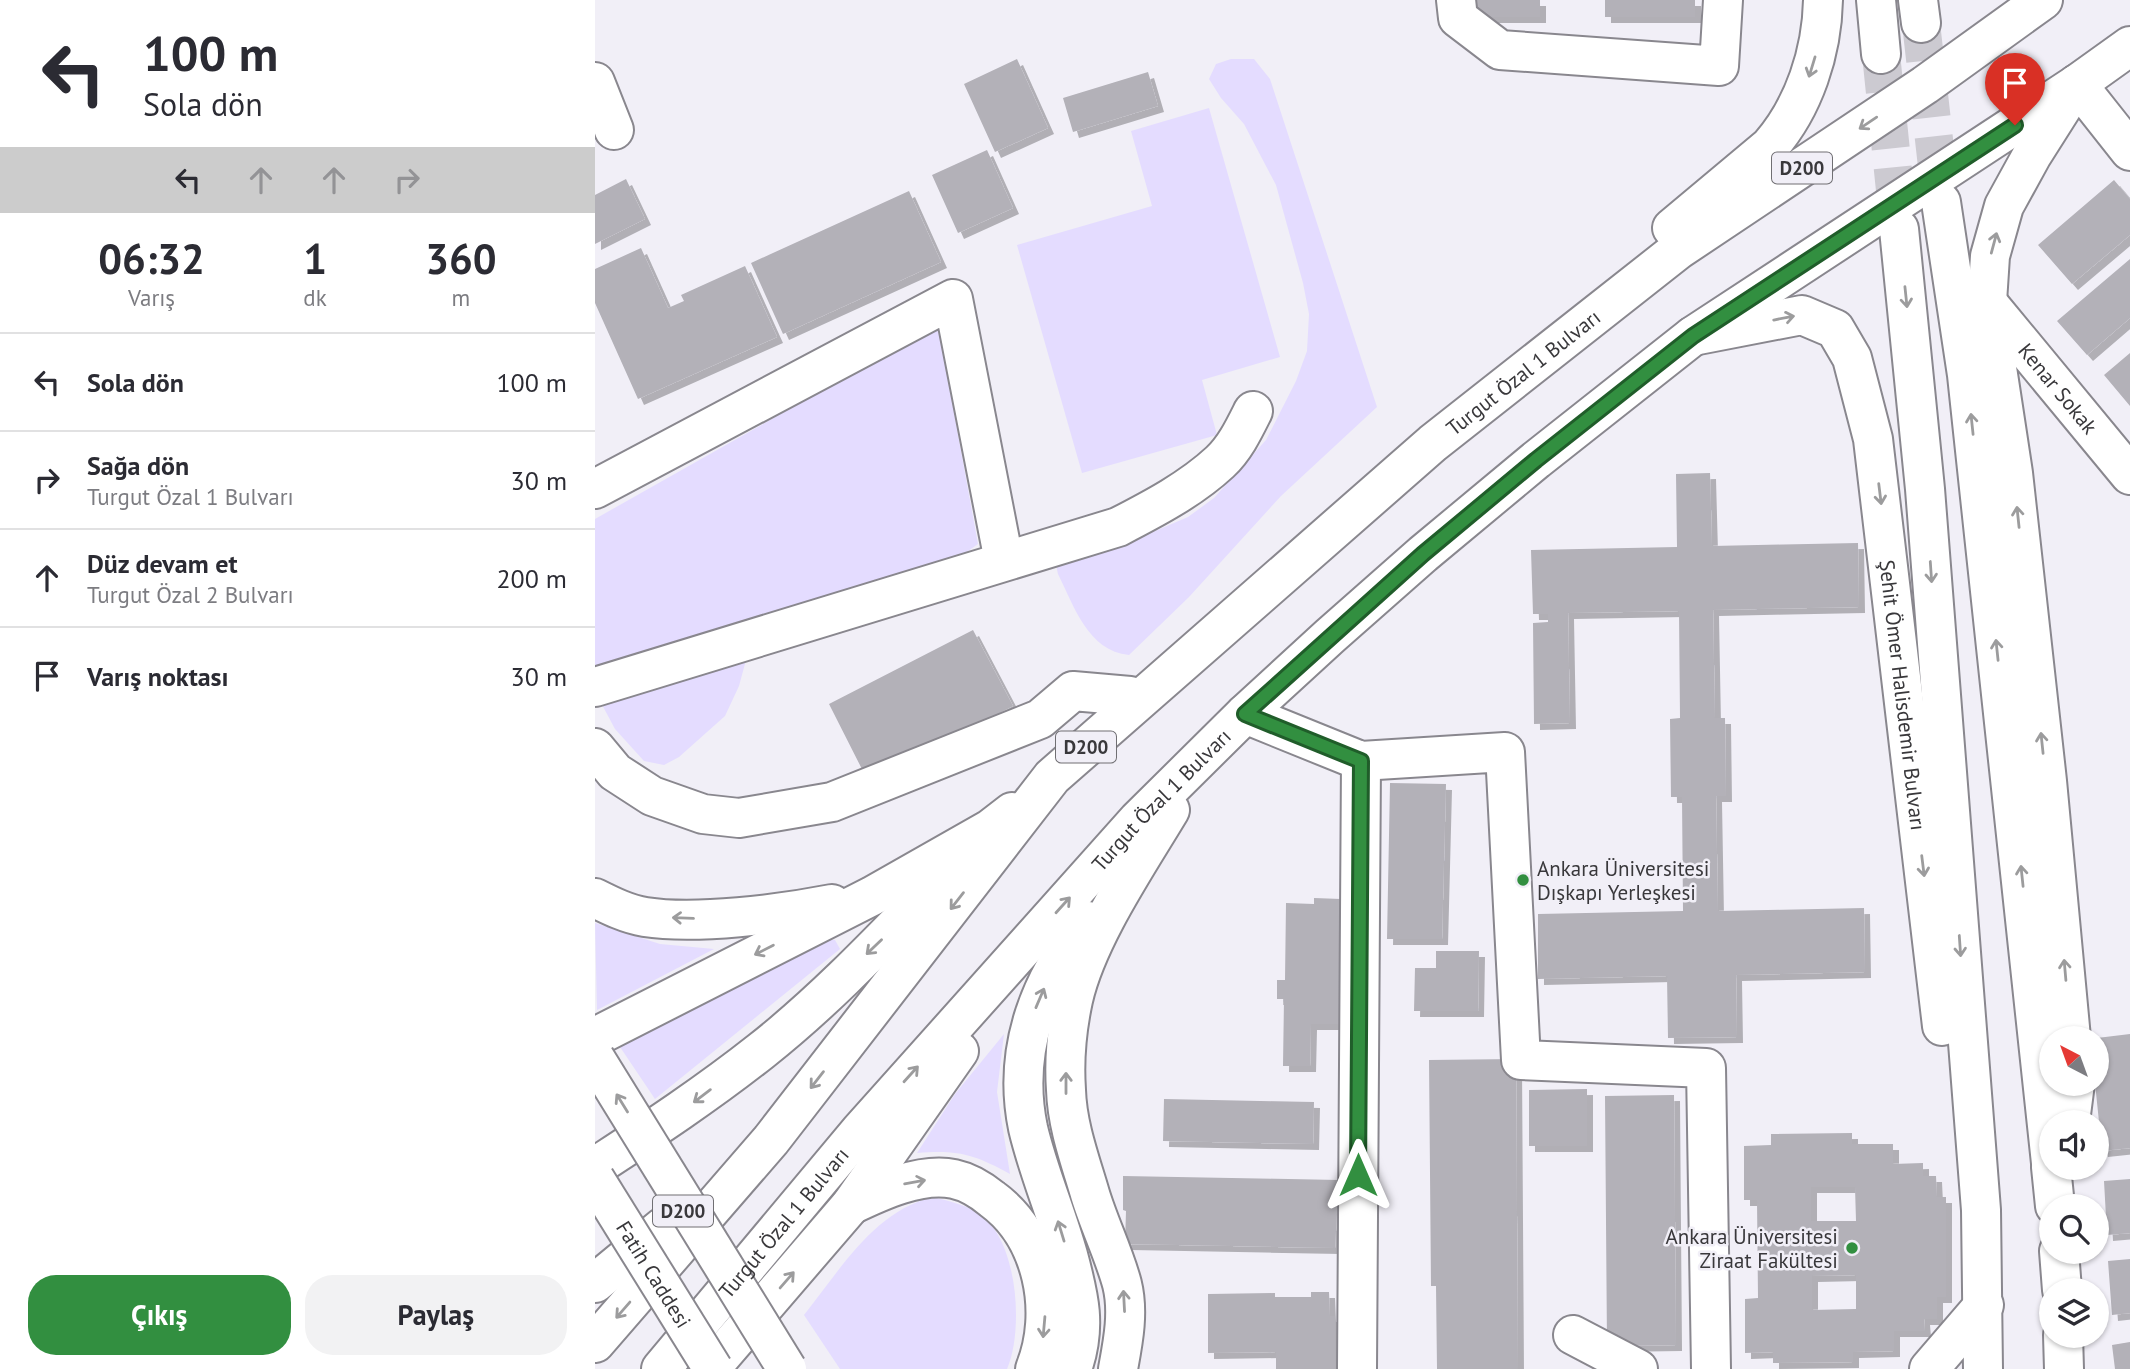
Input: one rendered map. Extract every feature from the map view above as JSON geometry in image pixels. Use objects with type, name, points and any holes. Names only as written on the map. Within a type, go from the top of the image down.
[{"type":"main road","points":[[1456,0],[1458,18],[1500,50],[1719,66],[1723,0]]},
{"type":"main road","points":[[595,1167],[687,1108],[787,1029],[877,944],[991,829],[1052,777],[1199,624],[1307,525],[1770,146],[1781,134],[1811,72],[1818,47],[1823,0]]},
{"type":"main road","points":[[1876,0],[1881,54]]},
{"type":"main road","name":"Turgut Özal 1 Bulvarı","points":[[595,1343],[771,1140],[1052,777],[1433,443],[1678,250],[1925,85],[2043,0]]},
{"type":"main road","name":"Turgut Özal 1 Bulvarı","points":[[661,1369],[860,1131],[1138,820],[1245,714],[1423,554],[1536,460],[1693,336],[1926,198],[2130,47]]},
{"type":"main road","points":[[595,82],[614,130]]},
{"type":"main road","points":[[2070,1026],[2047,781],[2013,473],[1987,302],[1990,256],[2004,206],[2032,155],[2077,85],[2130,151]]},
{"type":"main road","points":[[1926,198],[1969,389],[2055,1181]]},
{"type":"main road","name":"Şehit Ömer Halisdemir Bulvarı","points":[[1899,229],[1925,489],[1981,1210],[1983,1369]]},
{"type":"main road","points":[[595,489],[953,299],[1004,561]]},
{"type":"main road","name":"Kenar Sokak","points":[[1987,302],[2130,475]]},
{"type":"main road","name":"Şehit Ömer Halisdemir Bulvarı","points":[[1693,336],[1802,315],[1835,329],[1852,358],[1873,439],[1951,1110],[1981,1210]]},
{"type":"main road","points":[[595,687],[1118,527],[1155,508],[1221,461],[1243,432],[1253,411]]},
{"type":"main road","points":[[595,748],[615,772],[652,796],[702,814],[739,818],[832,802],[1040,719],[1073,691],[1130,696]]},
{"type":"main road","points":[[1245,714],[1361,761],[1505,752],[1521,1060],[1706,1068],[1711,1369]]},
{"type":"main road","points":[[1118,1369],[1125,1331],[1123,1286],[1094,1205],[1070,1123],[1066,1091],[1066,1062],[1073,999],[1087,958],[1112,908],[1201,758]]},
{"type":"main road","points":[[1357,1369],[1361,761]]},
{"type":"main road","points":[[595,1037],[872,896],[991,829]]},
{"type":"main road","points":[[1072,1369],[1082,1322],[1078,1293],[1028,1128],[1023,1089],[1027,1044],[1037,1001],[1059,961],[1082,927],[1143,855]]},
{"type":"main road","points":[[595,898],[615,908],[645,917],[690,919],[809,909],[872,896]]},
{"type":"main road","name":"Turgut Özal 1 Bulvarı","points":[[712,1369],[851,1205],[950,1066],[1031,940]]},
{"type":"main road","points":[[595,1058],[787,1369]]},
{"type":"main road","name":"Turgut Özal 1 Bulvarı","points":[[595,1283],[771,1140]]},
{"type":"main road","points":[[851,1205],[891,1186],[953,1178],[978,1188],[1001,1205],[1021,1229],[1034,1251],[1043,1286],[1045,1320],[1035,1369]]},
{"type":"main road","name":"Fatih Caddesi","points":[[595,1179],[712,1369]]},
{"type":"main road","points":[[1929,1369],[1984,1305]]},
{"type":"main road","points":[[1573,1335],[1638,1369]]},
{"type":"main road","points":[[2063,1348],[2064,1369]]},
{"type":"shaded area","points":[[1231,59],[1254,59],[1270,79],[1377,407],[1281,496],[1189,597],[1129,655],[1115,652],[1103,645],[1084,625],[1056,565],[1120,546],[1188,517],[1214,498],[1266,440],[1296,381],[1307,351],[1309,314],[1276,185],[1244,124],[1221,98],[1209,79],[1216,64]]},
{"type":"shaded area","points":[[1209,108],[1280,357],[1202,380],[1217,435],[1082,473],[1017,245],[1152,206],[1131,131]]},
{"type":"shaded area","points":[[938,325],[978,544],[954,561],[595,677],[595,519]]},
{"type":"shaded area","points":[[749,649],[739,686],[725,716],[679,757],[664,765],[644,761],[615,729],[599,699]]},
{"type":"shaded area","points":[[595,923],[660,944],[714,949],[597,1010]]},
{"type":"shaded area","points":[[823,939],[835,940],[840,949],[655,1099],[618,1044]]},
{"type":"shaded area","points":[[1004,1034],[997,1092],[1010,1174],[965,1155],[944,1152],[917,1153],[955,1094]]},
{"type":"shaded area","points":[[933,1197],[980,1214],[993,1227],[1003,1244],[1010,1265],[1016,1310],[1012,1352],[1007,1369],[840,1369],[804,1315],[860,1244],[876,1229],[912,1204]]},
{"type":"building","points":[[1473,0],[1540,0],[1540,17],[1473,17]]},
{"type":"building","points":[[1605,0],[1695,0],[1695,17],[1605,17]]},
{"type":"building","points":[[1017,59],[1048,128],[995,152],[964,84]]},
{"type":"building","points":[[1148,72],[1158,106],[1073,132],[1063,98]]},
{"type":"building","points":[[987,150],[1013,208],[958,233],[932,175]]},
{"type":"building","points":[[626,179],[645,219],[595,244],[595,195]]},
{"type":"building","points":[[2114,180],[2130,199],[2130,235],[2072,284],[2038,245]]},
{"type":"building","points":[[909,191],[941,262],[783,334],[751,263]]},
{"type":"building","points":[[641,248],[668,308],[684,301],[681,295],[745,266],[777,337],[638,399],[595,303],[595,269]]},
{"type":"building","points":[[2130,259],[2130,318],[2087,355],[2057,321]]},
{"type":"building","points":[[2130,353],[2130,406],[2104,375]]},
{"type":"building","points":[[1710,473],[1712,546],[1858,543],[1859,607],[1713,610],[1715,718],[1725,718],[1726,796],[1716,796],[1718,911],[1864,908],[1865,972],[1736,975],[1737,1037],[1668,1038],[1667,976],[1538,979],[1538,914],[1683,911],[1682,797],[1671,797],[1670,719],[1680,718],[1679,611],[1568,613],[1570,723],[1534,724],[1533,623],[1548,622],[1548,614],[1533,614],[1531,550],[1677,547],[1676,474]]},
{"type":"building","points":[[973,630],[1013,706],[868,781],[829,704]]},
{"type":"building","points":[[1390,783],[1446,784],[1442,939],[1387,939]]},
{"type":"building","points":[[1314,898],[1341,899],[1339,1024],[1311,1024],[1310,1066],[1283,1066],[1284,999],[1277,999],[1277,980],[1285,980],[1286,903],[1314,904]]},
{"type":"building","points":[[1436,951],[1479,951],[1478,1011],[1414,1011],[1415,968],[1436,968]]},
{"type":"building","points":[[2130,1034],[2130,1148],[2109,1150],[2109,1110],[2098,1110],[2096,1096],[2109,1096],[2109,1037]]},
{"type":"building","points":[[1516,1059],[1518,1369],[1437,1369],[1436,1286],[1431,1286],[1429,1060]]},
{"type":"building","points":[[1587,1089],[1587,1146],[1529,1146],[1529,1090]]},
{"type":"building","points":[[1674,1095],[1676,1345],[1607,1346],[1605,1096]]},
{"type":"building","points":[[1164,1099],[1314,1102],[1313,1144],[1163,1141]]},
{"type":"building","name":"Ankara Üniversitesi Ziraat Fakültesi","points":[[1852,1133],[1852,1144],[1893,1144],[1893,1164],[1923,1163],[1923,1176],[1936,1176],[1937,1197],[1946,1197],[1946,1297],[1937,1297],[1937,1319],[1924,1319],[1925,1331],[1894,1331],[1894,1351],[1853,1352],[1853,1362],[1773,1363],[1773,1352],[1745,1353],[1745,1299],[1758,1298],[1757,1200],[1744,1200],[1744,1146],[1771,1145],[1771,1134]],"holes":[[[1811,1187],[1855,1187],[1856,1221],[1811,1221]],[[1856,1275],[1856,1309],[1812,1310],[1812,1276]]]},
{"type":"building","points":[[1123,1176],[1339,1180],[1335,1248],[1125,1244]]},
{"type":"building","points":[[2130,1179],[2130,1233],[2109,1235],[2109,1194],[2105,1194],[2104,1181]]},
{"type":"building","points":[[2130,1259],[2130,1313],[2112,1315],[2109,1261]]},
{"type":"building","points":[[1311,1292],[1329,1292],[1330,1316],[1335,1316],[1335,1369],[1276,1369],[1276,1352],[1208,1353],[1208,1294],[1275,1293],[1275,1297],[1311,1297]]},
{"type":"building","points":[[2130,1342],[2130,1369],[2115,1369],[2112,1345]]},
{"type":"tunnel","points":[[1921,23],[1941,202]]},
{"type":"tunnel","points":[[1881,54],[1899,229]]},
{"type":"place","name":"Ankara Üniversitesi Dışkapı Yerleşkesi","points":[[1523,880]]},
{"type":"place","name":"Ankara Üniversitesi Ziraat Fakültesi","points":[[1852,1248]]},
{"type":"route","points":[[1358,1175],[1361,761],[1245,714],[1423,554],[1536,460],[1693,336],[2015,125]]}]
